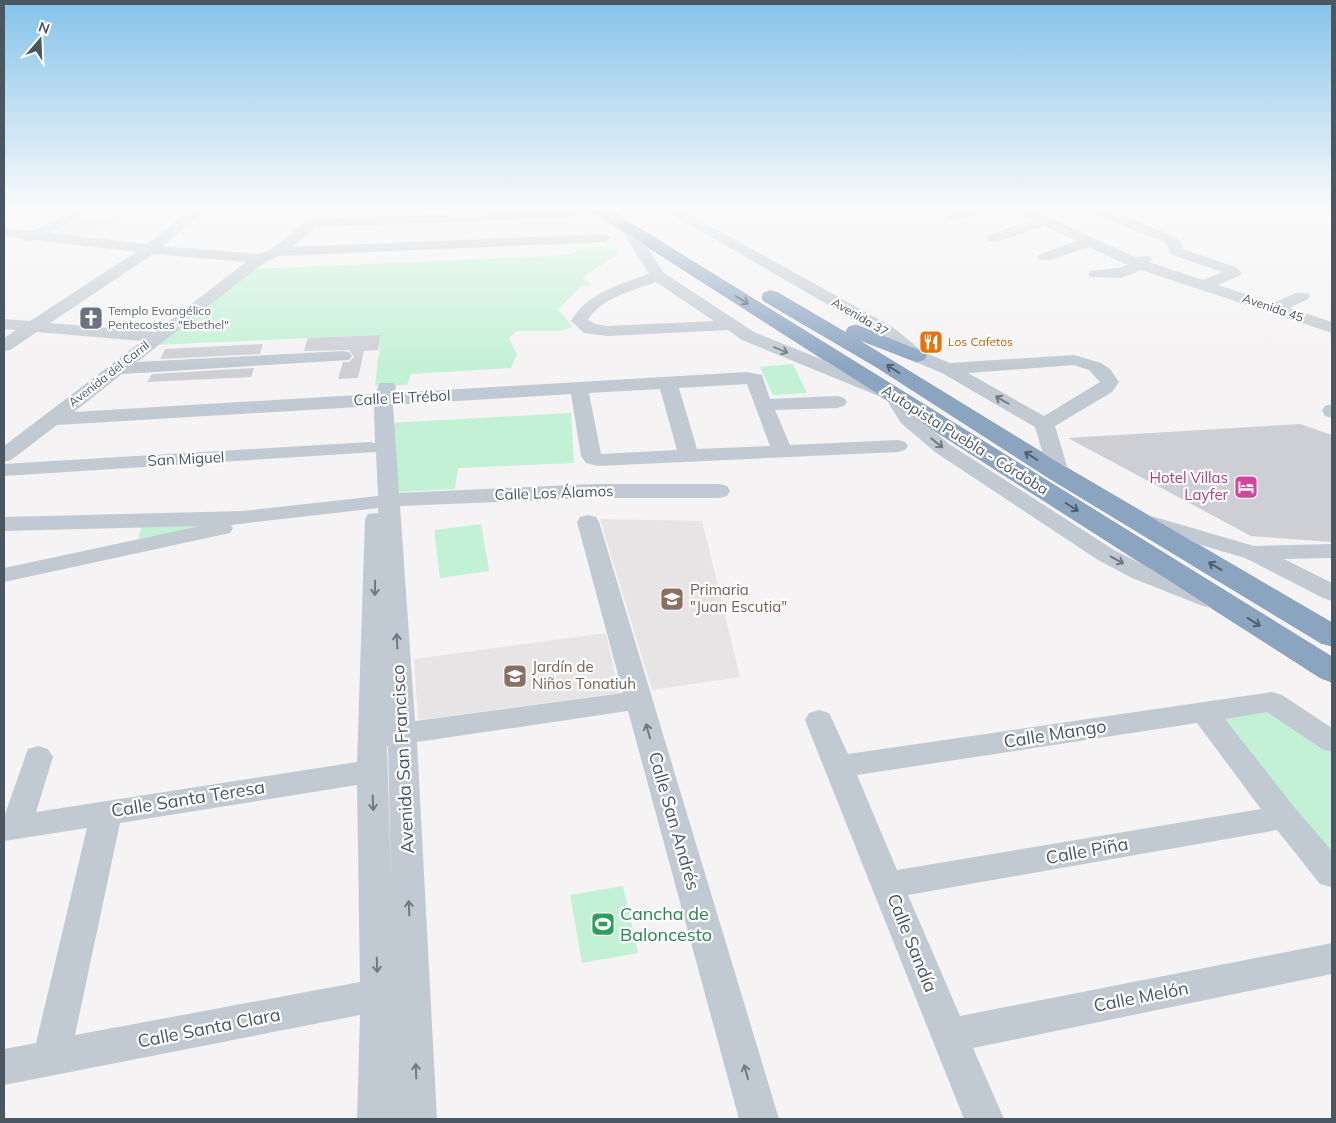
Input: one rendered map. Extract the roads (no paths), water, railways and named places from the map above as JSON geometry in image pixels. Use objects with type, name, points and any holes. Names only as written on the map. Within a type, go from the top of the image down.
[{"type":"highway","name":"Autopista Puebla - Córdoba","points":[[692,261],[893,395],[1332,671]]},
{"type":"highway","name":"Autopista Puebla - Córdoba","points":[[706,261],[882,362],[1058,473],[1332,636]]},
{"type":"highway","points":[[764,293],[917,356]]},
{"type":"street","points":[[4,346],[133,261]]},
{"type":"street","name":"Avenida del Carril","points":[[9,448],[52,419],[156,337],[261,261]]},
{"type":"street","points":[[650,261],[658,276],[758,342],[893,395]]},
{"type":"street","name":"Avenida 37","points":[[763,261],[888,332],[917,356],[948,369],[1044,424]]},
{"type":"street","name":"Avenida 45","points":[[1132,261],[1332,328]]},
{"type":"street","points":[[1204,261],[1234,273],[1205,285]]},
{"type":"street","points":[[1096,274],[1121,272],[1138,264]]},
{"type":"street","points":[[658,276],[593,304],[581,313],[579,321],[590,329],[607,331],[732,325]]},
{"type":"street","points":[[1274,309],[1302,296]]},
{"type":"street","points":[[4,324],[156,337]]},
{"type":"street","points":[[116,368],[343,356]]},
{"type":"street","points":[[948,369],[1074,360],[1089,363],[1106,375],[1110,382],[1105,388],[1044,424],[1058,473]]},
{"type":"street","name":"Calle El Trébol","points":[[52,419],[377,394],[579,388],[751,378],[755,379],[763,406]]},
{"type":"street","points":[[668,383],[688,454]]},
{"type":"street","points":[[579,388],[593,459],[898,446]]},
{"type":"street","name":"Avenida San Francisco","points":[[377,394],[379,480],[372,771],[378,995],[377,1119]]},
{"type":"street","points":[[782,451],[763,406],[837,402]]},
{"type":"street","name":"San Miguel","points":[[4,470],[379,480]]},
{"type":"street","points":[[4,524],[243,518],[379,480]]},
{"type":"street","name":"Avenida San Francisco","points":[[379,480],[402,733],[417,1119]]},
{"type":"street","name":"Calle Los Álamos","points":[[379,480],[592,491],[719,491]]},
{"type":"street","points":[[4,575],[230,526],[243,518]]},
{"type":"street","points":[[1134,518],[1254,552],[1332,593]]},
{"type":"street","name":"Calle San Andrés","points":[[588,522],[759,1119]]},
{"type":"street","points":[[1254,552],[1332,551]]},
{"type":"street","points":[[373,738],[639,700]]},
{"type":"street","name":"Calle Mango","points":[[838,767],[1272,702],[1332,742]]},
{"type":"street","points":[[1204,712],[1284,817],[1332,874]]},
{"type":"street","name":"Calle Sandía","points":[[819,720],[889,885],[984,1119]]},
{"type":"street","points":[[10,828],[38,758]]},
{"type":"street","name":"Calle Santa Teresa","points":[[10,828],[107,811],[372,771]]},
{"type":"street","points":[[51,1058],[107,811]]},
{"type":"street","name":"Calle Piña","points":[[889,885],[1284,817]]},
{"type":"street","name":"Calle Melón","points":[[950,1035],[1332,959]]},
{"type":"street","name":"Calle Santa Clara","points":[[4,1067],[413,988]]},
{"type":"place","name":"Templo Evangélico Pentecostes \"Ebethel\"","points":[[91,318]]},
{"type":"place","name":"Los Cafetos","points":[[931,342]]},
{"type":"place","name":"Hotel Villas Layfer","points":[[1246,487]]},
{"type":"place","name":"Primaria \"Juan Escutia\"","points":[[672,599]]},
{"type":"place","name":"Jardín de Niños Tonatiuh","points":[[515,676]]},
{"type":"place","name":"Cancha de Baloncesto","points":[[603,924]]}]
